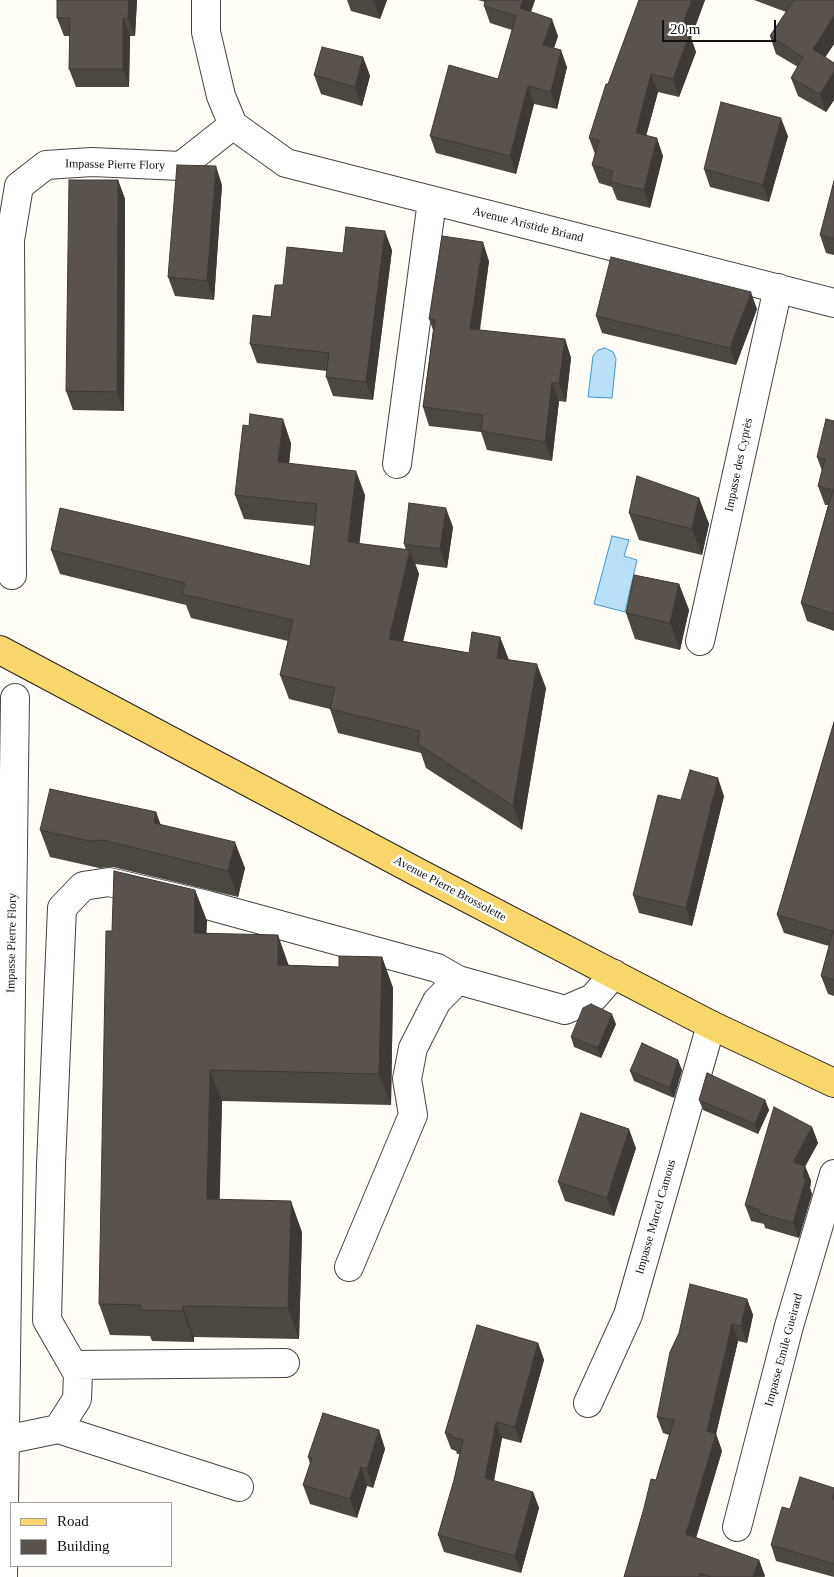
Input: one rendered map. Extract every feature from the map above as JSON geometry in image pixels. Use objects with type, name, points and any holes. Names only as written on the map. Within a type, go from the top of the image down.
[{"type":"main road","name":"Avenue Pierre Brossolette","points":[[0,650],[419,873],[711,1025],[834,1083]]},
{"type":"street","points":[[206,0],[206,32],[221,96],[233,124]]},
{"type":"street","name":"Avenue Aristide Briand","points":[[233,124],[286,163],[834,303]]},
{"type":"street","name":"Impasse Pierre Flory","points":[[12,576],[10,240],[19,186],[46,165],[92,162],[181,166],[233,124]]},
{"type":"street","points":[[397,464],[432,201]]},
{"type":"street","name":"Impasse des Cyprès","points":[[700,642],[778,288]]},
{"type":"street","name":"Impasse Pierre Flory","points":[[4,1577],[15,698]]},
{"type":"street","points":[[58,1429],[77,1399],[78,1374],[47,1320],[51,1165],[62,908],[83,886],[109,882],[207,904],[437,968],[458,980],[565,1010],[593,998],[614,974]]},
{"type":"street","points":[[349,1267],[412,1115],[407,1078],[413,1048],[437,1001],[458,980]]},
{"type":"street","name":"Impasse Marcel Camous","points":[[588,1403],[628,1315],[711,1025]]},
{"type":"street","name":"Impasse Emile Gueirard","points":[[737,1527],[789,1326],[834,1174]]},
{"type":"street","points":[[74,1365],[285,1363]]},
{"type":"street","points":[[5,1440],[58,1429],[238,1487]]},
{"type":"water","points":[[605,348],[613,352],[616,359],[612,398],[588,397],[593,356],[598,350]]},
{"type":"water","points":[[612,536],[629,540],[624,556],[637,560],[625,612],[594,604]]},
{"type":"building","points":[[57,0],[129,0],[128,18],[123,18],[123,69],[69,69],[70,18],[57,18]]},
{"type":"building","points":[[485,0],[523,0],[520,8],[552,19],[543,45],[561,50],[551,92],[528,86],[510,156],[430,136],[449,65],[498,79],[516,16],[484,6]]},
{"type":"building","points":[[639,0],[692,0],[680,31],[690,34],[673,79],[651,74],[636,133],[657,138],[644,190],[610,182],[613,171],[592,165],[599,140],[589,138],[606,84],[608,84]]},
{"type":"building","points":[[794,0],[834,0],[834,16],[813,49],[834,63],[834,72],[820,94],[791,78],[803,57],[770,36]]},
{"type":"building","points":[[322,47],[363,57],[355,87],[314,75]]},
{"type":"building","points":[[721,102],[781,118],[763,185],[704,169]]},
{"type":"building","points":[[177,165],[216,166],[207,281],[168,277]]},
{"type":"building","points":[[69,180],[118,180],[117,392],[66,391]]},
{"type":"building","points":[[834,181],[834,239],[820,235]]},
{"type":"building","points":[[346,227],[385,231],[366,382],[326,377],[329,353],[250,344],[253,315],[271,317],[275,285],[283,285],[287,247],[343,253]]},
{"type":"building","points":[[442,236],[483,242],[470,329],[565,339],[559,383],[552,383],[545,442],[481,431],[483,415],[423,407],[435,320],[429,319]]},
{"type":"building","points":[[611,257],[751,292],[730,348],[596,316]]},
{"type":"building","points":[[250,414],[283,419],[278,462],[356,471],[348,542],[410,550],[389,639],[469,653],[472,632],[500,637],[497,658],[537,664],[513,806],[418,744],[420,731],[330,709],[335,688],[280,675],[293,620],[182,594],[185,583],[51,550],[60,508],[310,566],[317,504],[235,495],[243,425],[249,426]]},
{"type":"building","points":[[826,419],[834,421],[834,614],[801,603],[833,490],[818,486],[825,459],[817,457]]},
{"type":"building","points":[[637,476],[699,498],[692,529],[629,513]]},
{"type":"building","points":[[409,503],[446,508],[440,549],[404,544]]},
{"type":"building","points":[[634,575],[679,584],[670,623],[626,613]]},
{"type":"building","points":[[834,722],[834,980],[821,976],[833,931],[777,915]]},
{"type":"building","points":[[690,770],[718,778],[686,908],[633,895],[658,795],[681,800]]},
{"type":"building","points":[[50,789],[156,812],[154,823],[235,842],[228,871],[103,840],[89,841],[40,830]]},
{"type":"building","points":[[114,871],[195,890],[194,933],[278,935],[278,965],[339,967],[339,956],[382,957],[379,1074],[210,1070],[207,1199],[291,1201],[288,1308],[183,1306],[183,1311],[140,1310],[141,1305],[99,1304],[106,931],[112,931]]},
{"type":"building","points":[[591,1004],[612,1014],[598,1048],[571,1037],[583,1008]]},
{"type":"building","points":[[642,1043],[678,1060],[670,1088],[630,1071]]},
{"type":"building","points":[[707,1073],[765,1100],[755,1124],[699,1100]]},
{"type":"building","points":[[774,1107],[812,1127],[793,1162],[805,1166],[803,1178],[806,1178],[793,1223],[759,1213],[760,1210],[745,1205]]},
{"type":"building","points":[[581,1113],[629,1129],[607,1198],[558,1182]]},
{"type":"building","points":[[690,1284],[747,1299],[741,1326],[732,1324],[707,1431],[716,1434],[686,1534],[759,1560],[753,1577],[711,1577],[700,1573],[699,1577],[624,1577],[651,1479],[656,1480],[674,1420],[657,1417],[670,1352],[679,1333]]},
{"type":"building","points":[[477,1325],[538,1343],[515,1427],[496,1422],[485,1478],[533,1492],[515,1556],[438,1535],[463,1440],[451,1437],[452,1435],[445,1433]]},
{"type":"building","points":[[323,1413],[379,1430],[367,1469],[361,1467],[350,1499],[303,1485],[312,1458],[308,1457]]},
{"type":"building","points":[[800,1477],[834,1488],[832,1498],[834,1499],[834,1564],[771,1545],[782,1507],[790,1509]]}]
